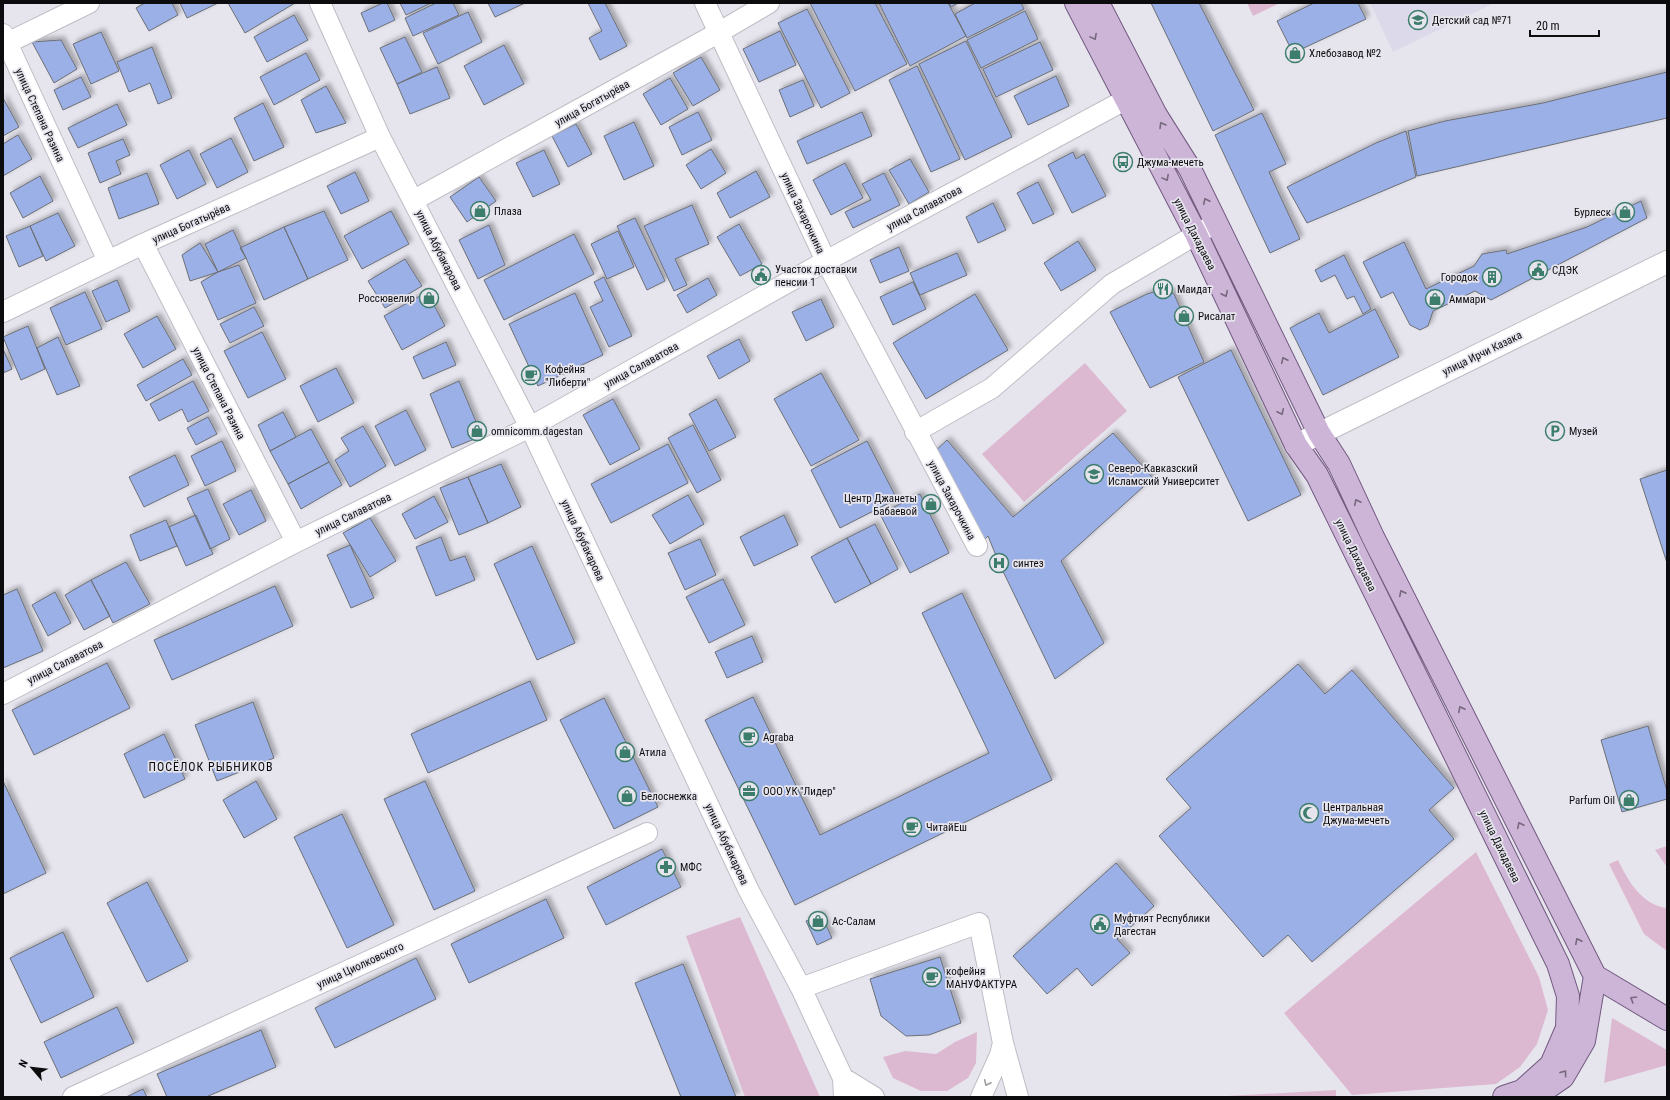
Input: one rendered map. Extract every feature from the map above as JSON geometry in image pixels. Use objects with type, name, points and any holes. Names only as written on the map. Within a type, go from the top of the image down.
[{"type":"main road","name":"улица Дахадаева","points":[[1076,3],[1134,94],[1156,115],[1190,169],[1319,433],[1339,464],[1377,544],[1595,976]]},
{"type":"main road","name":"улица Дахадаева","points":[[1098,3],[1134,94],[1196,234],[1296,445],[1316,475],[1558,964],[1568,996],[1567,1028],[1551,1065],[1522,1091],[1504,1097]]},
{"type":"main road","name":"улица Ирчи Казака","points":[[1296,445],[1667,262]]},
{"type":"main road","points":[[1534,1097],[1563,1077],[1584,1040],[1595,976],[1667,1019]]},
{"type":"street","points":[[4,40],[89,3]]},
{"type":"street","name":"улица Абубакарова","points":[[320,3],[380,137],[414,200],[530,427],[749,891],[801,988],[844,1087],[874,1097]]},
{"type":"street","name":"улица Захарочкина","points":[[705,3],[826,261],[915,432],[977,546]]},
{"type":"street","name":"улица Богатырёва","points":[[414,200],[718,33],[769,3]]},
{"type":"street","name":"улица Степана Разина","points":[[4,40],[108,261]]},
{"type":"street","name":"улица Салаватова","points":[[3,694],[296,542],[530,427],[826,261],[1134,94]]},
{"type":"street","name":"улица Богатырёва","points":[[3,312],[143,244],[380,137]]},
{"type":"street","points":[[915,432],[992,388],[1112,284],[1216,223]]},
{"type":"street","name":"улица Степана Разина","points":[[143,244],[296,542]]},
{"type":"street","name":"улица Циолковского","points":[[73,1097],[647,833]]},
{"type":"street","points":[[801,988],[979,923],[1003,1043],[1018,1097]]},
{"type":"street","points":[[981,1097],[1000,1055],[1003,1043]]},
{"type":"shaded area","points":[[1247,3],[1280,3],[1253,16]]},
{"type":"shaded area","name":"Детский сад №71","points":[[1370,3],[1494,3],[1393,52]]},
{"type":"shaded area","points":[[1085,363],[1127,411],[1024,502],[982,454]]},
{"type":"shaded area","points":[[1667,846],[1667,867],[1655,850]]},
{"type":"shaded area","points":[[1476,852],[1539,977],[1548,1010],[1537,1044],[1520,1067],[1496,1084],[1352,1095],[1284,1013]]},
{"type":"shaded area","points":[[1618,860],[1631,884],[1643,897],[1658,906],[1667,908],[1667,951],[1644,934],[1609,864]]},
{"type":"shaded area","points":[[740,917],[820,1097],[745,1097],[686,936]]},
{"type":"shaded area","points":[[1612,1018],[1667,1050],[1667,1065],[1604,1083]]},
{"type":"shaded area","points":[[977,1032],[976,1063],[968,1078],[947,1091],[921,1091],[893,1078],[883,1057],[905,1051],[936,1054],[955,1042]]},
{"type":"shaded area","points":[[1336,1090],[1336,1097],[1209,1097]]},
{"type":"building","points":[[145,3],[172,3],[178,15],[149,31],[136,8]]},
{"type":"building","points":[[180,3],[218,3],[187,18]]},
{"type":"building","points":[[228,3],[295,3],[245,33]]},
{"type":"building","points":[[383,3],[387,3],[395,20],[369,32],[361,13]]},
{"type":"building","points":[[400,3],[431,3],[406,15]]},
{"type":"building","points":[[436,3],[453,3],[459,15],[413,36],[405,18]]},
{"type":"building","points":[[488,3],[525,3],[495,17]]},
{"type":"building","points":[[588,3],[605,3],[627,46],[600,60],[589,38],[602,31]]},
{"type":"building","points":[[810,3],[875,3],[907,64],[855,91]]},
{"type":"building","points":[[879,3],[948,3],[966,36],[910,66]]},
{"type":"building","points":[[949,3],[958,3],[951,7]]},
{"type":"building","points":[[975,3],[1021,3],[1024,9],[967,38],[955,14]]},
{"type":"building","points":[[1151,3],[1199,3],[1254,110],[1213,131]]},
{"type":"building","points":[[1314,3],[1358,3],[1366,19],[1293,53],[1277,21]]},
{"type":"building","points":[[807,9],[850,93],[821,108],[778,23]]},
{"type":"building","points":[[1025,11],[1038,39],[981,68],[967,40]]},
{"type":"building","points":[[468,12],[482,42],[438,64],[423,33]]},
{"type":"building","points":[[294,15],[308,40],[267,62],[254,37]]},
{"type":"building","points":[[780,31],[796,65],[759,82],[743,49]]},
{"type":"building","points":[[101,32],[119,71],[91,84],[73,44]]},
{"type":"building","points":[[405,37],[422,72],[397,84],[380,48]]},
{"type":"building","points":[[61,40],[77,69],[54,83],[32,42]]},
{"type":"building","points":[[966,41],[1012,137],[965,160],[919,64]]},
{"type":"building","points":[[1040,42],[1053,70],[996,97],[983,69]]},
{"type":"building","points":[[504,45],[524,84],[484,105],[464,66]]},
{"type":"building","points":[[152,47],[172,98],[158,104],[150,83],[129,92],[117,62]]},
{"type":"building","points":[[306,53],[320,80],[274,105],[260,77]]},
{"type":"building","points":[[701,57],[720,90],[693,106],[673,73]]},
{"type":"building","points":[[917,66],[960,159],[931,172],[889,80]]},
{"type":"building","points":[[437,67],[450,98],[410,114],[397,84]]},
{"type":"building","points":[[1667,72],[1667,118],[1417,176],[1408,131],[1445,121],[1543,103]]},
{"type":"building","points":[[1056,76],[1069,106],[1028,125],[1014,96]]},
{"type":"building","points":[[81,77],[91,97],[63,110],[54,90]]},
{"type":"building","points":[[670,78],[688,109],[661,125],[643,94]]},
{"type":"building","points":[[803,80],[814,106],[790,117],[779,90]]},
{"type":"building","points":[[326,86],[346,123],[316,133],[301,100]]},
{"type":"building","points":[[3,98],[19,127],[3,136]]},
{"type":"building","points":[[263,103],[284,147],[254,161],[234,118]]},
{"type":"building","points":[[117,104],[127,125],[78,148],[68,128]]},
{"type":"building","points":[[698,112],[712,140],[682,155],[669,127]]},
{"type":"building","points":[[862,112],[872,136],[807,164],[797,141]]},
{"type":"building","points":[[1262,113],[1286,164],[1269,172],[1300,239],[1270,253],[1215,135]]},
{"type":"building","points":[[634,122],[654,166],[624,180],[604,136]]},
{"type":"building","points":[[576,124],[592,154],[568,167],[552,136]]},
{"type":"building","points":[[1406,131],[1416,177],[1307,223],[1287,187],[1376,143]]},
{"type":"building","points":[[18,135],[32,159],[3,176],[3,144]]},
{"type":"building","points":[[231,138],[248,172],[217,188],[200,154]]},
{"type":"building","points":[[123,139],[130,155],[116,161],[121,174],[100,183],[88,153]]},
{"type":"building","points":[[711,149],[726,173],[701,189],[686,165]]},
{"type":"building","points":[[189,150],[206,184],[177,199],[160,165]]},
{"type":"building","points":[[544,150],[560,184],[533,197],[516,163]]},
{"type":"building","points":[[1073,152],[1076,159],[1084,154],[1106,196],[1072,213],[1048,165]]},
{"type":"building","points":[[910,159],[929,192],[909,204],[889,170]]},
{"type":"building","points":[[845,163],[863,198],[831,215],[813,180]]},
{"type":"building","points":[[756,171],[770,197],[730,218],[717,193]]},
{"type":"building","points":[[355,172],[369,201],[341,214],[327,186]]},
{"type":"building","points":[[147,173],[159,204],[119,219],[108,188]]},
{"type":"building","points":[[884,173],[900,205],[853,228],[845,212],[871,200],[862,184]]},
{"type":"building","points":[[40,176],[53,201],[23,218],[10,193]]},
{"type":"building","points":[[479,177],[496,201],[467,222],[450,197]]},
{"type":"building","points":[[1038,182],[1054,214],[1033,224],[1017,193]]},
{"type":"building","name":"Городок","points":[[1641,201],[1647,218],[1491,300],[1475,291],[1433,311],[1428,326],[1420,330],[1410,325],[1393,292],[1381,298],[1363,262],[1404,242],[1426,289],[1474,266],[1482,254],[1506,250],[1507,254],[1587,227]]},
{"type":"building","points":[[993,203],[1006,230],[978,243],[966,217]]},
{"type":"building","points":[[692,205],[709,244],[675,259],[687,285],[674,291],[644,226]]},
{"type":"building","points":[[324,211],[348,260],[308,279],[284,227]]},
{"type":"building","points":[[391,211],[409,244],[362,269],[344,236]]},
{"type":"building","points":[[58,213],[75,246],[46,261],[30,226]]},
{"type":"building","points":[[635,218],[665,281],[647,290],[617,226]]},
{"type":"building","points":[[739,224],[762,264],[740,276],[717,237]]},
{"type":"building","points":[[489,225],[505,265],[478,279],[459,240]]},
{"type":"building","points":[[30,226],[43,256],[19,267],[6,236]]},
{"type":"building","points":[[284,227],[308,279],[264,300],[246,258],[240,248]]},
{"type":"building","points":[[233,230],[246,258],[218,272],[205,244]]},
{"type":"building","points":[[618,231],[634,267],[607,279],[591,244]]},
{"type":"building","points":[[574,234],[594,274],[504,320],[484,280]]},
{"type":"building","points":[[1078,241],[1096,270],[1061,291],[1044,263]]},
{"type":"building","points":[[200,243],[218,272],[190,281],[182,255]]},
{"type":"building","points":[[899,247],[909,271],[880,283],[870,260]]},
{"type":"building","points":[[957,253],[967,275],[920,295],[910,273]]},
{"type":"building","points":[[1344,255],[1371,309],[1363,314],[1354,296],[1347,299],[1335,275],[1321,282],[1315,270]]},
{"type":"building","points":[[405,259],[422,286],[385,308],[368,281]]},
{"type":"building","points":[[239,265],[256,303],[218,320],[201,282],[218,272]]},
{"type":"building","points":[[604,277],[632,336],[609,347],[590,307],[603,301],[594,282]]},
{"type":"building","points":[[708,278],[717,295],[687,313],[677,295]]},
{"type":"building","points":[[117,280],[130,311],[106,322],[92,291]]},
{"type":"building","points":[[913,282],[926,309],[893,325],[880,297]]},
{"type":"building","points":[[1163,289],[1174,294],[1204,362],[1150,388],[1110,312],[1147,294]]},
{"type":"building","points":[[85,292],[102,329],[66,345],[50,308]]},
{"type":"building","points":[[427,292],[445,326],[402,350],[384,316]]},
{"type":"building","points":[[575,293],[603,355],[538,386],[509,324]]},
{"type":"building","points":[[975,294],[1008,350],[926,399],[893,343]]},
{"type":"building","points":[[821,299],[834,327],[806,341],[792,312]]},
{"type":"building","points":[[254,307],[264,326],[230,343],[220,324]]},
{"type":"building","points":[[1375,309],[1399,357],[1323,395],[1290,328],[1319,313],[1329,333]]},
{"type":"building","points":[[157,316],[176,349],[143,368],[124,334]]},
{"type":"building","points":[[28,326],[45,369],[21,380],[3,337]]},
{"type":"building","points":[[262,332],[286,379],[248,398],[224,351]]},
{"type":"building","points":[[58,337],[80,386],[57,395],[37,348]]},
{"type":"building","points":[[739,339],[750,361],[719,379],[707,356]]},
{"type":"building","points":[[446,342],[456,365],[423,379],[413,357]]},
{"type":"building","points":[[3,349],[12,369],[3,373]]},
{"type":"building","points":[[1231,350],[1301,495],[1248,521],[1178,377]]},
{"type":"building","points":[[183,359],[192,375],[146,401],[137,385]]},
{"type":"building","points":[[336,368],[354,403],[318,422],[300,386]]},
{"type":"building","points":[[821,373],[859,440],[811,466],[774,399]]},
{"type":"building","points":[[193,381],[209,411],[188,422],[182,409],[159,421],[150,404]]},
{"type":"building","points":[[459,381],[482,436],[452,448],[430,394]]},
{"type":"building","points":[[613,399],[640,449],[610,465],[583,415]]},
{"type":"building","points":[[716,399],[736,437],[709,451],[689,414]]},
{"type":"building","points":[[406,410],[426,450],[395,466],[375,426]]},
{"type":"building","points":[[283,412],[296,437],[270,451],[258,425]]},
{"type":"building","points":[[208,417],[217,434],[196,445],[187,428]]},
{"type":"building","points":[[693,425],[721,480],[697,493],[668,438]]},
{"type":"building","points":[[363,426],[386,466],[350,487],[335,460],[349,451],[341,438]]},
{"type":"building","points":[[311,429],[329,462],[288,484],[270,451]]},
{"type":"building","points":[[1113,433],[1153,478],[1061,561],[1104,643],[1055,679],[999,563],[988,536],[985,539],[933,453],[947,440],[1013,517]]},
{"type":"building","points":[[222,441],[236,471],[205,486],[191,456]]},
{"type":"building","points":[[867,441],[897,499],[840,528],[811,470]]},
{"type":"building","points":[[668,444],[688,483],[611,523],[591,484]]},
{"type":"building","points":[[175,455],[189,485],[144,507],[129,477]]},
{"type":"building","points":[[329,462],[342,485],[301,509],[288,484]]},
{"type":"building","points":[[501,464],[521,507],[488,523],[468,477]]},
{"type":"building","points":[[1667,470],[1667,563],[1640,479]]},
{"type":"building","points":[[468,477],[488,523],[459,535],[440,488]]},
{"type":"building","points":[[208,489],[230,539],[210,549],[187,498]]},
{"type":"building","points":[[251,490],[266,521],[239,535],[223,504]]},
{"type":"building","points":[[920,494],[949,553],[910,573],[880,514]]},
{"type":"building","points":[[688,495],[704,524],[670,544],[652,515]]},
{"type":"building","points":[[434,496],[448,522],[415,539],[402,514]]},
{"type":"building","points":[[196,515],[213,554],[186,566],[169,527]]},
{"type":"building","points":[[784,515],[798,545],[754,566],[740,537]]},
{"type":"building","points":[[370,518],[396,561],[370,577],[343,533]]},
{"type":"building","points":[[166,520],[177,546],[140,561],[130,535]]},
{"type":"building","points":[[875,524],[898,569],[871,584],[847,538]]},
{"type":"building","points":[[441,537],[450,561],[465,556],[475,580],[436,596],[416,547]]},
{"type":"building","points":[[847,538],[871,584],[835,603],[811,557]]},
{"type":"building","points":[[700,539],[716,575],[685,590],[668,553]]},
{"type":"building","points":[[350,545],[374,598],[351,608],[327,555]]},
{"type":"building","points":[[532,546],[575,643],[537,660],[494,564]]},
{"type":"building","points":[[126,562],[150,604],[113,623],[91,580]]},
{"type":"building","points":[[723,579],[745,625],[709,643],[686,597]]},
{"type":"building","points":[[91,580],[110,616],[84,630],[65,595]]},
{"type":"building","points":[[275,586],[293,626],[172,680],[154,640]]},
{"type":"building","points":[[17,589],[43,651],[3,668],[3,595]]},
{"type":"building","points":[[55,592],[71,623],[48,636],[32,605]]},
{"type":"building","points":[[962,593],[1052,780],[795,905],[705,720],[753,697],[820,835],[989,753],[922,613]]},
{"type":"building","points":[[752,636],[763,662],[727,678],[715,652]]},
{"type":"building","points":[[107,663],[130,708],[34,755],[12,710]]},
{"type":"building","name":"Центральная Джума-мечеть","points":[[1298,664],[1325,694],[1352,670],[1454,788],[1429,810],[1454,839],[1312,962],[1288,935],[1263,957],[1159,836],[1191,808],[1166,779]]},
{"type":"building","points":[[530,681],[547,720],[428,773],[411,734]]},
{"type":"building","points":[[604,698],[658,807],[614,829],[560,720]]},
{"type":"building","points":[[253,702],[274,758],[217,781],[195,725]]},
{"type":"building","points":[[1648,726],[1667,791],[1667,799],[1622,812],[1601,740]]},
{"type":"building","points":[[164,734],[185,779],[144,798],[124,754]]},
{"type":"building","points":[[3,781],[46,873],[3,894]]},
{"type":"building","points":[[256,781],[277,819],[244,838],[223,800]]},
{"type":"building","points":[[425,781],[475,891],[434,910],[384,799]]},
{"type":"building","points":[[342,814],[394,925],[347,948],[294,837]]},
{"type":"building","points":[[662,849],[681,887],[606,925],[587,887]]},
{"type":"building","points":[[1116,863],[1154,906],[1117,939],[1130,953],[1092,986],[1077,968],[1047,994],[1013,956]]},
{"type":"building","points":[[147,882],[188,961],[147,982],[107,903]]},
{"type":"building","points":[[546,899],[564,938],[469,983],[451,944]]},
{"type":"building","points":[[821,914],[832,938],[817,945],[806,921]]},
{"type":"building","points":[[63,932],[94,997],[41,1023],[10,958]]},
{"type":"building","points":[[940,957],[961,1023],[929,1035],[906,1036],[881,1016],[870,979]]},
{"type":"building","points":[[416,958],[436,999],[335,1048],[315,1008]]},
{"type":"building","points":[[683,964],[736,1097],[681,1097],[635,983]]},
{"type":"building","points":[[117,1007],[134,1043],[61,1078],[44,1042]]},
{"type":"building","points":[[261,1030],[276,1067],[206,1097],[167,1097],[157,1074]]},
{"type":"building","points":[[143,1089],[147,1097],[126,1097]]},
{"type":"place","name":"Детский сад №71","points":[[1418,20]]},
{"type":"place","name":"Хлебозавод №2","points":[[1295,53]]},
{"type":"place","name":"Джума-мечеть","points":[[1123,162]]},
{"type":"place","name":"Плаза","points":[[480,211]]},
{"type":"place","name":"Бурлеск","points":[[1625,212]]},
{"type":"place","name":"СДЭК","points":[[1538,270]]},
{"type":"place","name":"Участок доставки пенсии 1","points":[[761,275]]},
{"type":"place","name":"Городок","points":[[1492,277]]},
{"type":"place","name":"Маидат","points":[[1163,289]]},
{"type":"place","name":"Россювелир","points":[[429,298]]},
{"type":"place","name":"Аммари","points":[[1435,299]]},
{"type":"place","name":"Рисалат","points":[[1184,316]]},
{"type":"place","name":"Кофейня \"Либерти\"","points":[[531,375]]},
{"type":"place","name":"omnicomm.dagestan","points":[[477,431]]},
{"type":"place","name":"Музей","points":[[1555,431]]},
{"type":"place","name":"Северо-Кавказский Исламский Университет","points":[[1094,474]]},
{"type":"place","name":"Центр Джанеты Бабаевой","points":[[931,504]]},
{"type":"place","name":"синтез","points":[[999,563]]},
{"type":"place","name":"Agraba","points":[[749,737]]},
{"type":"place","name":"Атила","points":[[625,752]]},
{"type":"place","name":"ООО УК \"Лидер\"","points":[[749,791]]},
{"type":"place","name":"Белоснежка","points":[[627,796]]},
{"type":"place","name":"Parfum Oil","points":[[1629,800]]},
{"type":"place","name":"Центральная Джума-мечеть","points":[[1309,813]]},
{"type":"place","name":"ЧитайЕш","points":[[912,827]]},
{"type":"place","name":"МФС","points":[[666,867]]},
{"type":"place","name":"Ас-Салам","points":[[818,921]]},
{"type":"place","name":"Муфтият Республики Дагестан","points":[[1100,924]]},
{"type":"place","name":"кофейня МАНУФАКТУРА","points":[[932,977]]},
{"type":"district","name":"ПОСЁЛОК РЫБНИКОВ","points":[[211,767]]}]
